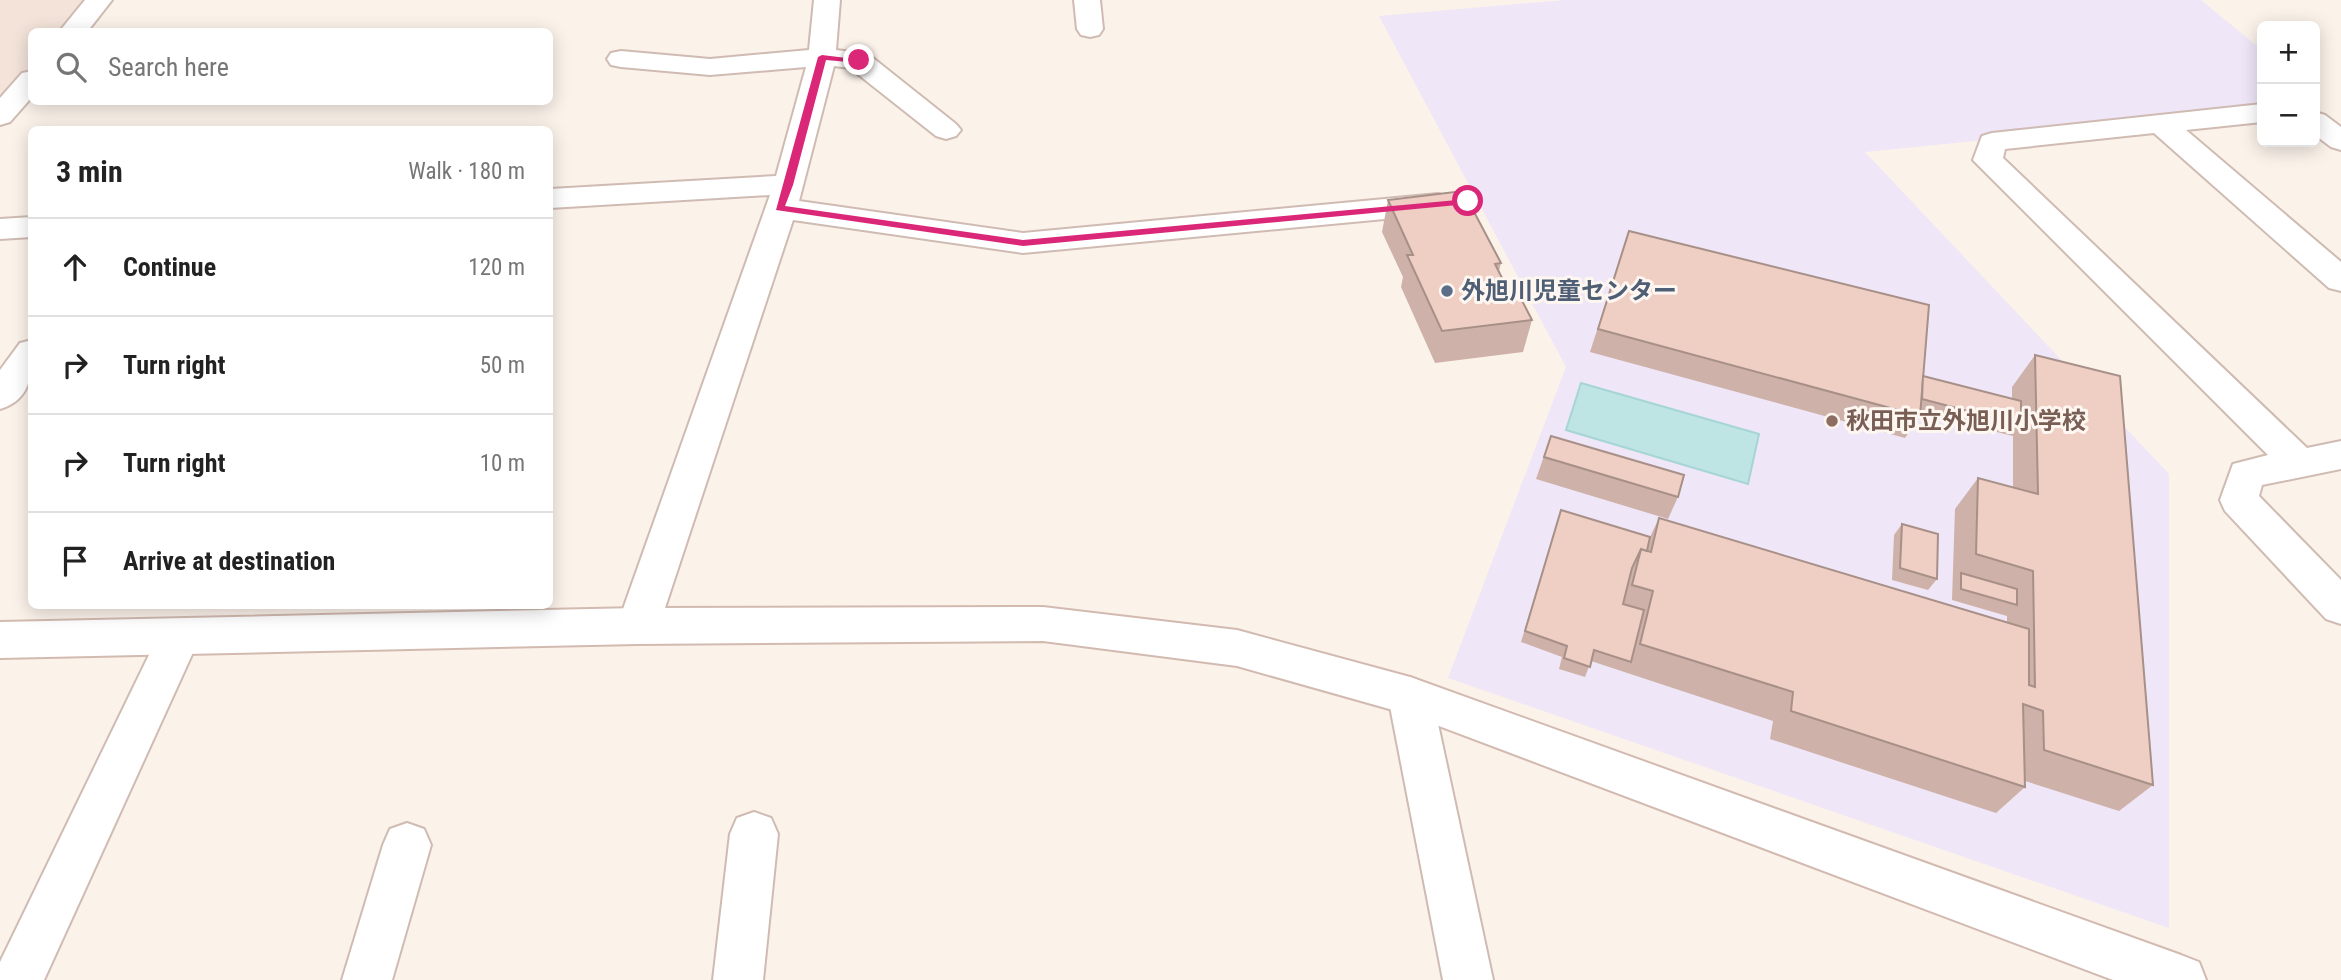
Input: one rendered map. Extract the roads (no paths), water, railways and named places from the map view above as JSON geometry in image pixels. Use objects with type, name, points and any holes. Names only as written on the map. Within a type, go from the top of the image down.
[{"type":"street","points":[[75,28],[99,0]]},
{"type":"street","points":[[638,626],[784,196],[822,57],[827,0]]},
{"type":"street","points":[[1087,0],[1090,29]]},
{"type":"street","points":[[621,59],[710,67],[822,57],[859,60],[946,130]]},
{"type":"street","points":[[0,117],[28,84]]},
{"type":"street","points":[[2320,106],[2341,104]]},
{"type":"street","points":[[2257,114],[1992,142],[1988,160],[2298,462]]},
{"type":"street","points":[[2161,124],[2341,280]]},
{"type":"street","points":[[2320,125],[2341,141]]},
{"type":"street","points":[[553,198],[784,196],[1023,243],[1468,201]]},
{"type":"street","points":[[0,229],[28,228]]},
{"type":"street","points":[[0,396],[28,358]]},
{"type":"street","points":[[2341,455],[2246,474],[2239,500],[2341,607]]},
{"type":"street","points":[[0,640],[638,626],[1043,624],[1237,648],[1410,696],[2181,980]]},
{"type":"street","points":[[18,980],[179,637]]},
{"type":"street","points":[[1410,696],[1468,980]]},
{"type":"street","points":[[738,980],[754,834]]},
{"type":"street","points":[[367,980],[407,845]]},
{"type":"water","points":[[1581,383],[1759,434],[1748,484],[1566,430]]},
{"type":"place","name":"外旭川児童センター","points":[[1447,291]]},
{"type":"place","name":"秋田市立外旭川小学校","points":[[1832,421]]}]
